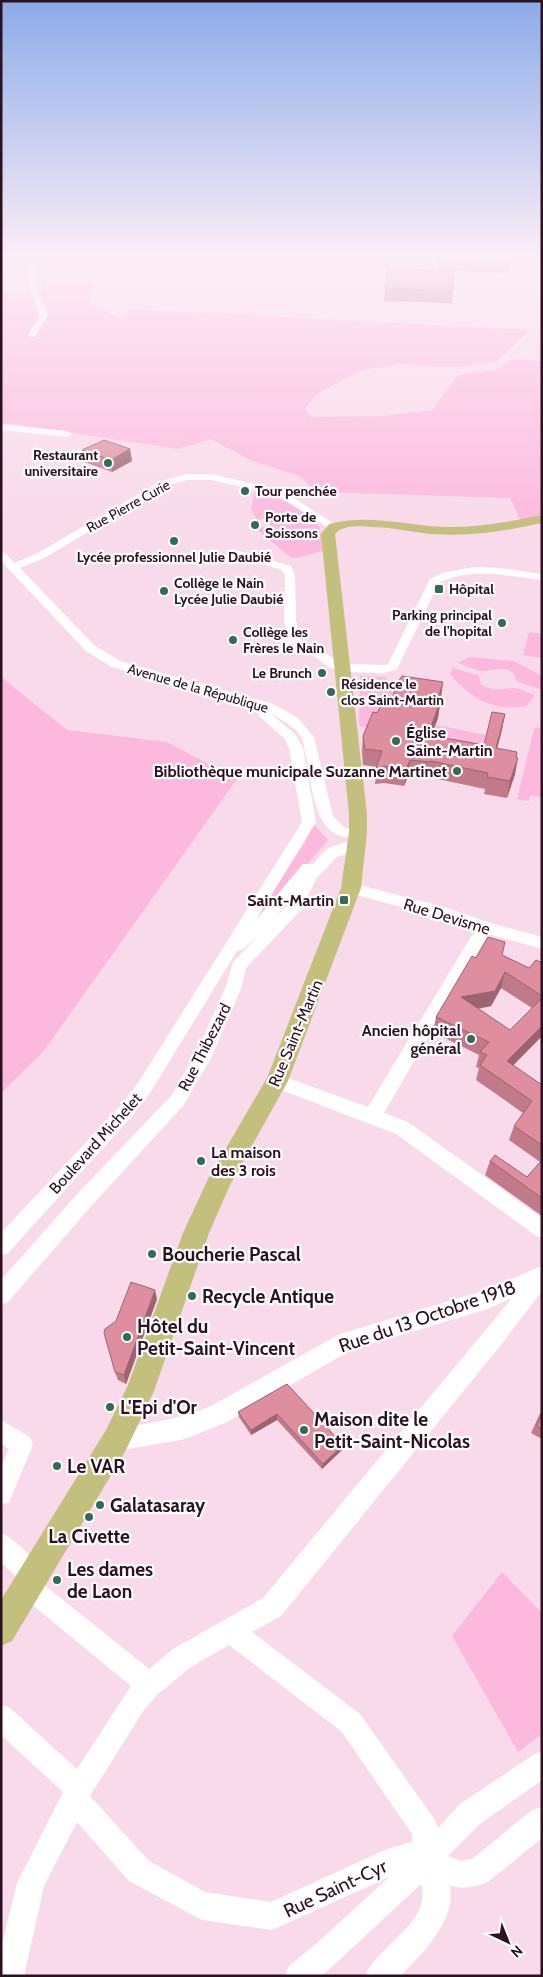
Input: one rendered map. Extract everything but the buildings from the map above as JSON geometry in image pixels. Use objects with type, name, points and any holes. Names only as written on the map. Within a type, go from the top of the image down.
[{"type":"main road","points":[[334,527],[363,522],[432,530],[468,530],[505,527],[542,519]]},
{"type":"main road","name":"Rue Saint-Martin","points":[[1,1630],[116,1440],[140,1391],[196,1233],[220,1180],[277,1081],[351,888],[352,837],[358,814],[328,547],[328,534],[334,527]]},
{"type":"street","points":[[1,427],[67,434]]},
{"type":"street","name":"Rue Pierre Curie","points":[[13,566],[42,555],[169,481],[195,476],[211,477],[278,492],[334,527]]},
{"type":"street","points":[[233,552],[287,568],[290,575],[290,621],[284,634],[289,642],[320,654],[332,664],[342,661],[384,669],[393,666],[434,581],[444,575],[477,570],[542,577]]},
{"type":"street","name":"Avenue de la République","points":[[1,555],[90,648],[116,664],[269,707],[292,720],[308,737],[326,818],[352,837]]},
{"type":"street","name":"Boulevard Michelet","points":[[1,1247],[139,1096],[309,822],[296,748],[290,736],[264,714],[269,707]]},
{"type":"street","name":"Boulevard Michelet","points":[[226,954],[260,926],[302,874],[352,837]]},
{"type":"street","name":"Rue Thibezard","points":[[1,1295],[86,1198],[177,1101],[202,1058],[233,990],[239,966],[296,906],[310,876],[332,853],[352,837]]},
{"type":"street","name":"Rue Devisme","points":[[351,888],[444,913],[484,928],[542,943]]},
{"type":"street","points":[[372,1117],[484,928]]},
{"type":"street","points":[[277,1081],[402,1128],[542,1229]]},
{"type":"street","points":[[9,1976],[10,1937],[31,1883],[76,1794],[135,1701],[149,1685],[182,1658],[272,1607],[493,1339],[542,1274]]},
{"type":"street","name":"Rue du 13 Octobre 1918","points":[[116,1440],[181,1429],[219,1414],[347,1341],[488,1299],[542,1274]]},
{"type":"street","points":[[1,1431],[22,1446],[1,1494]]},
{"type":"street","points":[[1,1544],[30,1581],[149,1685]]},
{"type":"street","points":[[229,1630],[351,1723],[425,1830],[421,1857],[438,1894],[435,1909],[415,1941],[379,1976]]},
{"type":"street","name":"Rue Saint-Cyr","points":[[1,1717],[76,1794],[139,1871],[202,1906],[272,1916],[397,1859],[421,1857]]},
{"type":"street","points":[[299,1976],[328,1953],[421,1857],[470,1814],[542,1764]]},
{"type":"street","points":[[421,1857],[444,1870],[460,1875],[478,1872],[542,1820]]},
{"type":"shaded area","points":[[1,349],[509,349],[497,361],[459,367],[415,366],[404,363],[360,371],[318,393],[305,408],[310,417],[382,416],[432,410],[458,375],[495,370],[513,359],[542,361],[542,516],[521,521],[510,498],[316,492],[299,476],[250,460],[211,439],[178,449],[13,424],[1,425]]},
{"type":"shaded area","points":[[254,492],[280,499],[308,515],[319,527],[323,551],[296,558],[290,557],[258,530],[258,528],[271,526],[265,519],[257,520],[251,510]]},
{"type":"shaded area","points":[[529,632],[542,634],[542,658],[523,655]]},
{"type":"shaded area","points":[[469,657],[514,661],[542,676],[542,686],[540,689],[517,682],[512,672],[507,670],[482,671],[458,663]]},
{"type":"shaded area","points":[[453,668],[479,676],[481,684],[489,688],[514,688],[535,695],[527,706],[504,707],[484,702],[458,683],[450,674]]},
{"type":"shaded area","points":[[360,676],[385,677],[398,692],[378,730],[359,726]]},
{"type":"shaded area","points":[[1,677],[67,730],[167,742],[237,779],[43,1052],[1,1093]]},
{"type":"shaded area","points":[[430,724],[487,735],[480,762],[424,746]]},
{"type":"shaded area","points":[[542,728],[542,797],[531,795],[529,801],[517,799],[534,729]]},
{"type":"shaded area","points":[[311,826],[315,826],[328,840],[254,927],[250,926],[305,842]]},
{"type":"shaded area","points":[[502,1572],[542,1613],[542,1734],[518,1752],[452,1636]]},
{"type":"place","name":"Restaurant universitaire","points":[[108,463]]},
{"type":"place","name":"Tour penchée","points":[[245,491]]},
{"type":"place","name":"Porte de Soissons","points":[[255,525]]},
{"type":"place","name":"Lycée professionnel Julie Daubié","points":[[174,541]]},
{"type":"place","name":"Hôpital","points":[[439,589]]},
{"type":"place","name":"Collège le Nain Lycée Julie Daubié","points":[[164,591]]},
{"type":"place","name":"Parking principal de l'hopital","points":[[502,623]]},
{"type":"place","name":"Collège les Frères le Nain","points":[[233,640]]},
{"type":"place","name":"Le Brunch","points":[[322,673]]},
{"type":"place","name":"Résidence le clos Saint-Martin","points":[[331,692]]},
{"type":"place","name":"Église Saint-Martin","points":[[396,741]]},
{"type":"place","name":"Bibliothèque municipale Suzanne Martinet","points":[[457,771]]},
{"type":"place","name":"Saint-Martin","points":[[344,900]]},
{"type":"place","name":"Ancien hôpital général","points":[[471,1039]]},
{"type":"place","name":"La maison des 3 rois","points":[[201,1161]]},
{"type":"place","name":"Boucherie Pascal","points":[[152,1254]]},
{"type":"place","name":"Recycle Antique","points":[[192,1296]]},
{"type":"place","name":"Hôtel du Petit-Saint-Vincent","points":[[127,1337]]},
{"type":"place","name":"L'Epi d'Or","points":[[110,1407]]},
{"type":"place","name":"Maison dite le Petit-Saint-Nicolas","points":[[304,1430]]},
{"type":"place","name":"Le VAR","points":[[57,1466]]},
{"type":"place","name":"Galatasaray","points":[[100,1505]]},
{"type":"place","name":"La Civette","points":[[89,1517]]},
{"type":"place","name":"Les dames de Laon","points":[[57,1580]]}]
